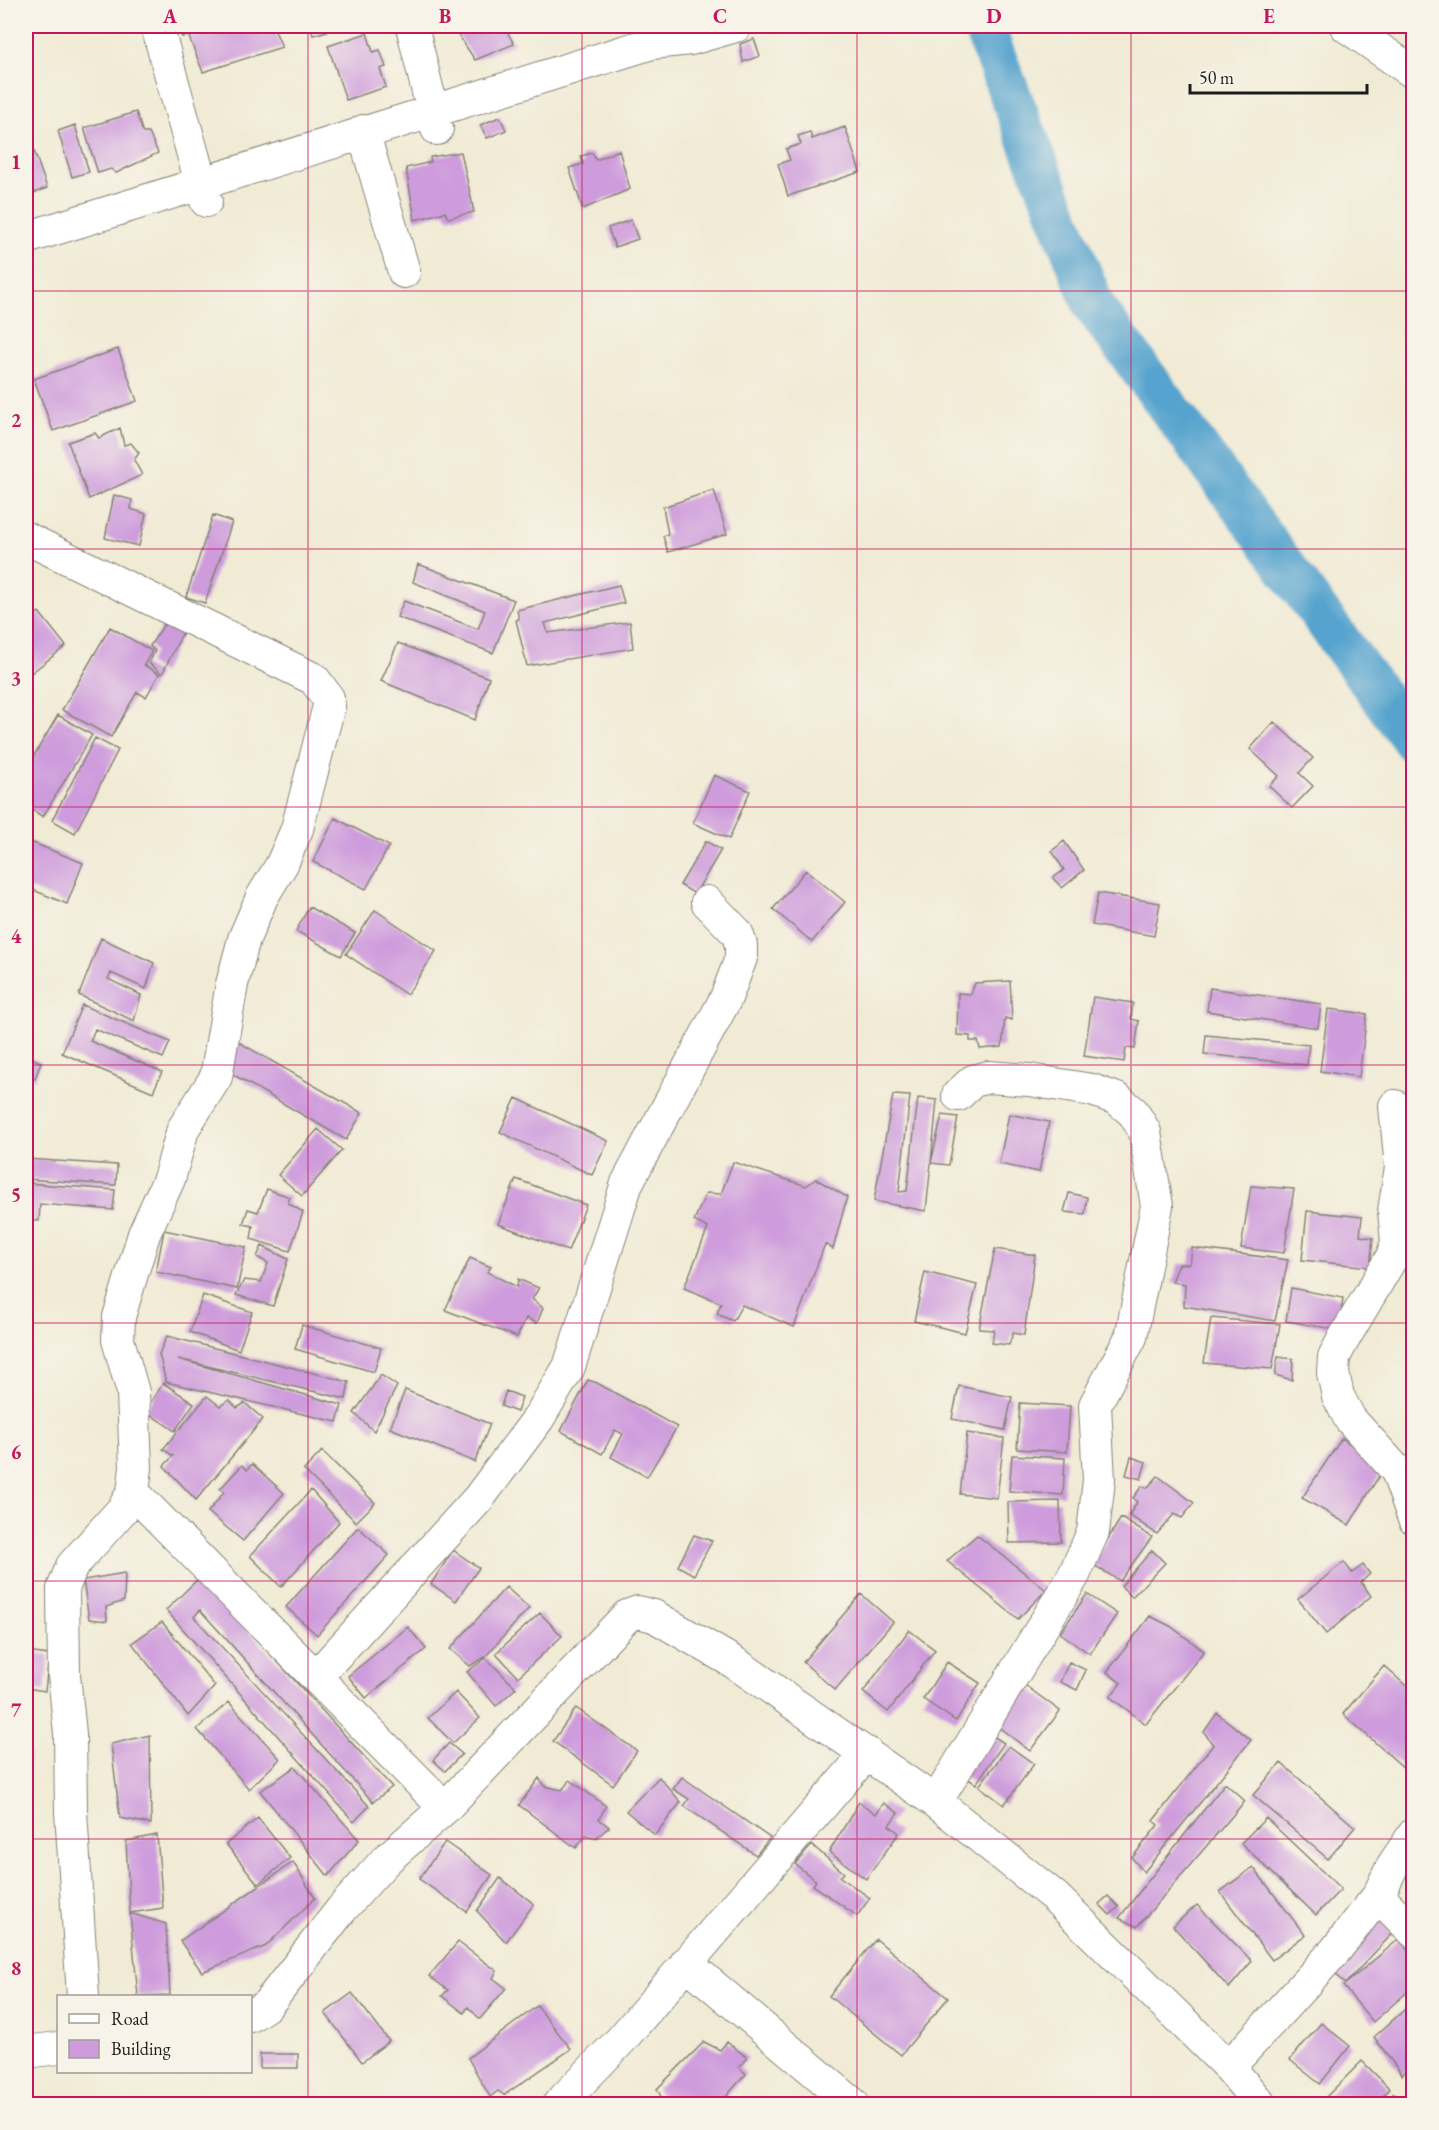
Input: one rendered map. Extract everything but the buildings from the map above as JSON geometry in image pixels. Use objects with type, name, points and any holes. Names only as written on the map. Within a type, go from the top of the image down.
[{"type":"street","points":[[157,26],[203,192]]},
{"type":"street","points":[[412,26],[435,119]]},
{"type":"street","points":[[26,238],[203,192],[435,119],[652,43],[691,39],[736,26]]},
{"type":"street","points":[[1346,26],[1413,73]]},
{"type":"street","points":[[366,140],[404,272]]},
{"type":"street","points":[[26,260],[203,192]]},
{"type":"street","points":[[26,538],[314,679],[328,698],[329,706],[297,829],[282,864],[262,897],[244,939],[232,984],[216,1077],[183,1129],[170,1179],[144,1234],[118,1317],[118,1340],[133,1392],[136,1468],[133,1492],[123,1509],[72,1566],[63,1589],[64,1675],[70,1734],[71,1812],[83,1995]]},
{"type":"street","points":[[316,1677],[478,1499],[538,1419],[568,1367],[609,1232],[627,1183],[726,998],[741,958],[741,945],[737,933],[707,902]]},
{"type":"street","points":[[936,1802],[1074,1575],[1093,1532],[1100,1480],[1095,1405],[1131,1337],[1157,1206],[1144,1132],[1133,1112],[1117,1099],[1092,1090],[1029,1080],[989,1077],[972,1081],[958,1095]]},
{"type":"street","points":[[1395,1106],[1401,1167],[1394,1211],[1397,1242],[1392,1257],[1342,1340],[1334,1358],[1333,1373],[1338,1396],[1350,1419],[1397,1471],[1413,1519]]},
{"type":"street","points":[[133,1492],[445,1808]]},
{"type":"street","points":[[252,2015],[267,2004],[341,1910],[386,1860],[445,1808],[627,1616],[639,1612],[654,1616],[735,1664],[936,1802],[1055,1897],[1229,2067],[1260,2104]]},
{"type":"street","points":[[559,2104],[621,2040],[867,1753]]},
{"type":"street","points":[[1229,2067],[1335,1951],[1378,1896],[1393,1865],[1413,1834]]},
{"type":"street","points":[[1378,1896],[1413,1932]]},
{"type":"street","points":[[686,1963],[853,2104]]},
{"type":"street","points":[[26,2052],[57,2048]]},
{"type":"waterway","points":[[983,26],[1094,306],[1414,742]]}]
